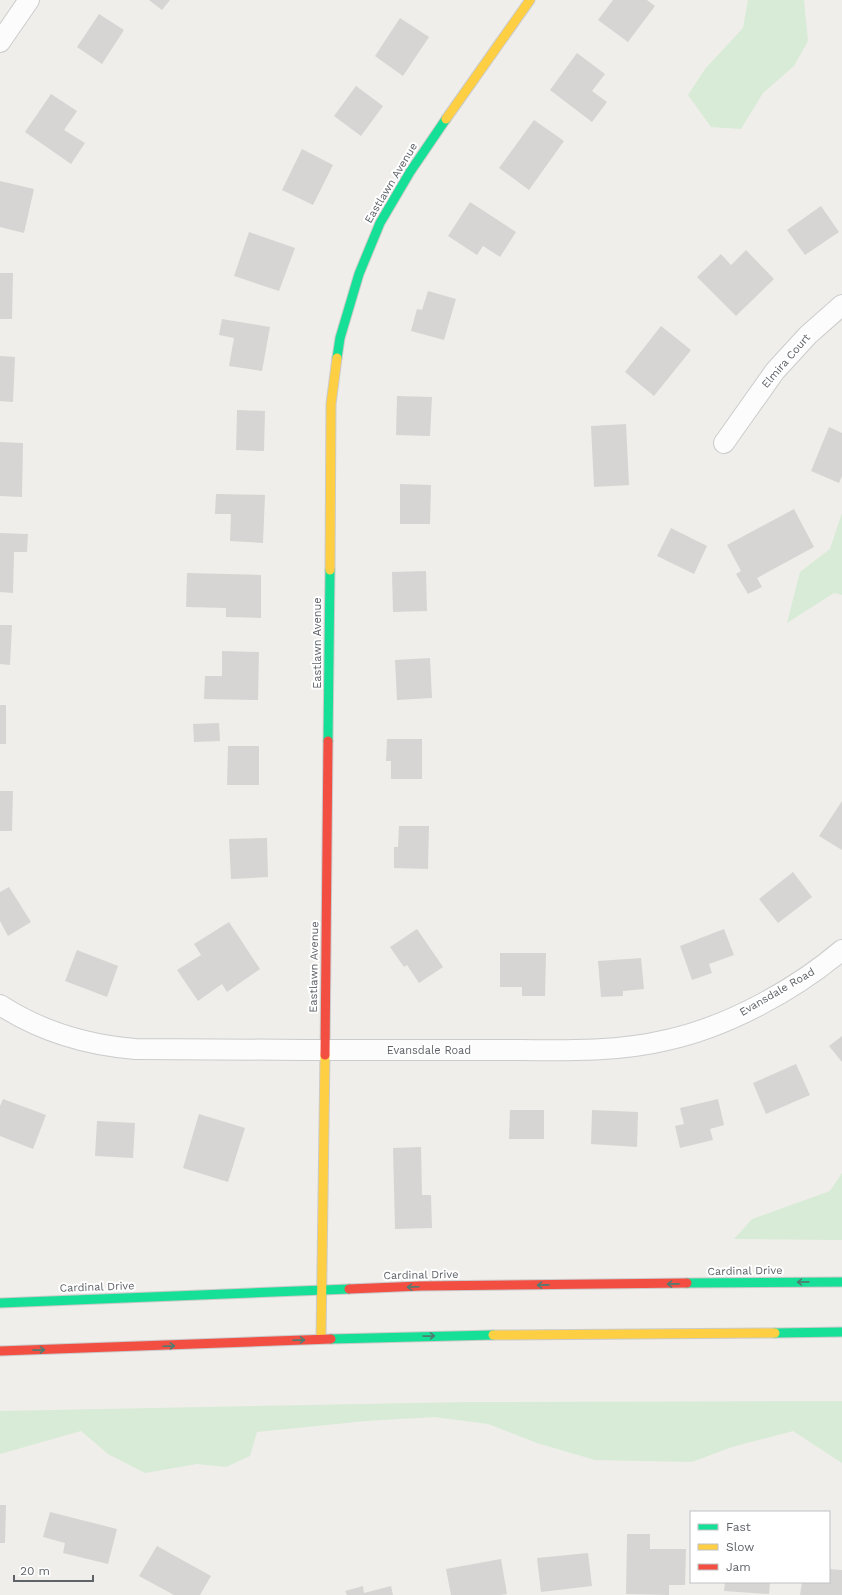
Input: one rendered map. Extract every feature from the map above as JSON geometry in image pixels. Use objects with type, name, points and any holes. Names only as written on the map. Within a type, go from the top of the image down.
[{"type":"main road","name":"Eastlawn Avenue","points":[[321,1339],[331,404],[340,338],[358,274],[380,223],[410,172],[443,122],[530,0]]},
{"type":"main road","name":"Cardinal Drive","points":[[0,1303],[422,1286],[842,1282]]},
{"type":"main road","points":[[0,1352],[411,1336],[842,1332]]},
{"type":"street","points":[[0,42],[29,0]]},
{"type":"street","name":"Elmira Court","points":[[724,443],[775,370],[808,334],[842,305]]},
{"type":"street","name":"Evansdale Road","points":[[0,1005],[38,1026],[77,1040],[118,1048],[325,1050],[613,1049],[668,1040],[720,1023],[757,1007],[809,976],[842,950]]},
{"type":"green space","points":[[748,0],[804,0],[808,41],[794,66],[763,93],[741,129],[711,127],[688,95],[705,69],[743,28]]},
{"type":"green space","points":[[842,513],[842,595],[834,593],[787,623],[800,572],[830,549]]},
{"type":"green space","points":[[842,1173],[842,1240],[734,1239],[752,1219],[830,1191]]},
{"type":"green space","points":[[842,1401],[842,1463],[793,1431],[732,1447],[692,1462],[595,1460],[537,1443],[488,1424],[434,1417],[366,1421],[257,1432],[250,1456],[226,1467],[197,1464],[145,1473],[108,1454],[81,1431],[0,1454],[0,1411],[467,1402]]},
{"type":"building","points":[[149,0],[170,0],[162,10]]},
{"type":"building","points":[[613,0],[647,0],[655,6],[628,42],[598,20]]},
{"type":"building","points":[[99,14],[124,30],[102,64],[77,47]]},
{"type":"building","points":[[400,18],[429,37],[403,76],[375,56]]},
{"type":"building","points":[[577,53],[605,74],[592,91],[607,102],[592,122],[550,90]]},
{"type":"building","points":[[356,86],[383,106],[361,136],[334,116]]},
{"type":"building","points":[[51,94],[77,111],[64,130],[85,143],[71,164],[25,132]]},
{"type":"building","points":[[534,120],[564,141],[529,190],[499,168]]},
{"type":"building","points":[[302,149],[333,165],[313,205],[282,190]]},
{"type":"building","points":[[0,181],[34,189],[24,233],[0,227]]},
{"type":"building","points":[[470,202],[516,232],[500,257],[483,246],[477,255],[448,236]]},
{"type":"building","points":[[821,206],[839,232],[805,255],[787,230]]},
{"type":"building","points":[[249,232],[295,248],[279,291],[234,276]]},
{"type":"building","points":[[746,250],[774,279],[736,316],[697,277],[721,254],[731,265]]},
{"type":"building","points":[[0,273],[13,273],[12,319],[0,319]]},
{"type":"building","points":[[428,291],[456,299],[444,340],[411,331],[417,309],[422,310]]},
{"type":"building","points":[[222,319],[270,327],[262,371],[229,366],[234,338],[219,335]]},
{"type":"building","points":[[661,326],[691,350],[654,396],[625,372]]},
{"type":"building","points":[[0,356],[15,357],[13,402],[0,401]]},
{"type":"building","points":[[397,396],[432,397],[430,436],[396,435]]},
{"type":"building","points":[[237,410],[265,411],[264,451],[236,450]]},
{"type":"building","points":[[626,424],[629,485],[594,487],[591,426]]},
{"type":"building","points":[[829,427],[842,433],[842,476],[839,483],[811,471]]},
{"type":"building","points":[[0,442],[23,443],[22,497],[0,496]]},
{"type":"building","points":[[400,484],[431,485],[430,524],[400,524]]},
{"type":"building","points":[[216,494],[265,495],[263,543],[230,541],[231,514],[215,514]]},
{"type":"building","points":[[794,509],[814,547],[757,578],[762,587],[748,594],[736,574],[741,571],[727,545]]},
{"type":"building","points":[[671,528],[707,546],[694,574],[657,556]]},
{"type":"building","points":[[0,533],[28,534],[27,552],[14,552],[13,593],[0,592]]},
{"type":"building","points":[[426,571],[427,611],[393,612],[392,572]]},
{"type":"building","points":[[187,573],[261,575],[261,618],[226,617],[226,608],[186,607]]},
{"type":"building","points":[[0,625],[12,625],[10,665],[0,664]]},
{"type":"building","points":[[222,651],[259,652],[258,700],[204,699],[205,676],[222,676]]},
{"type":"building","points":[[430,658],[432,698],[397,700],[395,660]]},
{"type":"building","points":[[0,705],[6,705],[6,744],[0,744]]},
{"type":"building","points":[[219,723],[220,741],[194,742],[193,724]]},
{"type":"building","points":[[387,739],[422,739],[422,779],[391,779],[391,761],[386,761]]},
{"type":"building","points":[[228,746],[259,746],[259,785],[227,785]]},
{"type":"building","points":[[0,791],[13,791],[12,831],[0,831]]},
{"type":"building","points":[[842,801],[842,850],[819,836]]},
{"type":"building","points":[[399,826],[429,826],[428,869],[394,868],[394,847],[398,847]]},
{"type":"building","points":[[267,838],[268,877],[231,879],[229,839]]},
{"type":"building","points":[[793,872],[812,897],[778,923],[759,899]]},
{"type":"building","points":[[9,887],[31,922],[8,936],[0,921],[0,892]]},
{"type":"building","points":[[229,922],[260,969],[227,992],[222,984],[198,1001],[177,970],[201,955],[194,944]]},
{"type":"building","points":[[417,929],[443,967],[419,983],[407,965],[404,967],[390,947]]},
{"type":"building","points":[[724,929],[734,955],[709,964],[712,973],[692,980],[680,946]]},
{"type":"building","points":[[77,950],[118,966],[107,997],[65,981]]},
{"type":"building","points":[[500,953],[546,953],[545,996],[522,996],[522,987],[500,987]]},
{"type":"building","points":[[641,958],[644,989],[623,991],[623,996],[601,997],[598,961]]},
{"type":"building","points":[[842,1036],[842,1062],[829,1046]]},
{"type":"building","points":[[796,1064],[810,1095],[766,1114],[753,1083]]},
{"type":"building","points":[[3,1099],[46,1115],[33,1149],[0,1136],[0,1106]]},
{"type":"building","points":[[718,1099],[724,1125],[710,1129],[713,1140],[680,1148],[675,1126],[684,1124],[680,1108]]},
{"type":"building","points":[[510,1110],[544,1110],[544,1139],[509,1139]]},
{"type":"building","points":[[592,1110],[638,1112],[637,1147],[591,1144]]},
{"type":"building","points":[[199,1114],[245,1128],[228,1182],[183,1168]]},
{"type":"building","points":[[97,1121],[135,1123],[133,1158],[95,1156]]},
{"type":"building","points":[[421,1147],[422,1195],[431,1195],[432,1228],[395,1229],[393,1148]]},
{"type":"building","points":[[0,1505],[6,1505],[5,1543],[0,1543]]},
{"type":"building","points":[[50,1512],[117,1529],[108,1564],[63,1553],[65,1543],[43,1537]]},
{"type":"building","points":[[627,1534],[650,1534],[650,1549],[686,1549],[685,1585],[669,1585],[669,1595],[626,1594]]},
{"type":"building","points":[[157,1546],[211,1576],[200,1595],[174,1595],[139,1576]]},
{"type":"building","points":[[588,1553],[592,1586],[541,1592],[537,1558]]},
{"type":"building","points":[[501,1559],[507,1594],[451,1595],[446,1569]]},
{"type":"building","points":[[830,1569],[842,1570],[842,1595],[800,1595],[802,1583],[830,1583]]},
{"type":"building","points":[[725,1583],[770,1583],[769,1594],[724,1591]]},
{"type":"building","points":[[363,1586],[364,1593],[391,1586],[393,1595],[347,1595],[345,1591]]},
{"type":"traffic: fast","points":[[337,358],[340,338],[359,274],[380,223],[410,172],[446,119]]},
{"type":"traffic: fast","points":[[328,741],[330,570]]},
{"type":"traffic: fast","points":[[687,1283],[842,1282]]},
{"type":"traffic: fast","points":[[0,1303],[349,1289]]},
{"type":"traffic: fast","points":[[775,1333],[842,1332]]},
{"type":"traffic: fast","points":[[331,1339],[493,1335]]},
{"type":"traffic: slow","points":[[446,119],[530,0]]},
{"type":"traffic: slow","points":[[330,570],[331,404],[337,358]]},
{"type":"traffic: slow","points":[[321,1339],[325,1055]]},
{"type":"traffic: slow","points":[[493,1335],[775,1333]]},
{"type":"traffic: jam","points":[[325,1055],[328,741]]},
{"type":"traffic: jam","points":[[349,1289],[421,1286],[687,1283]]},
{"type":"traffic: jam","points":[[0,1351],[331,1339]]}]
